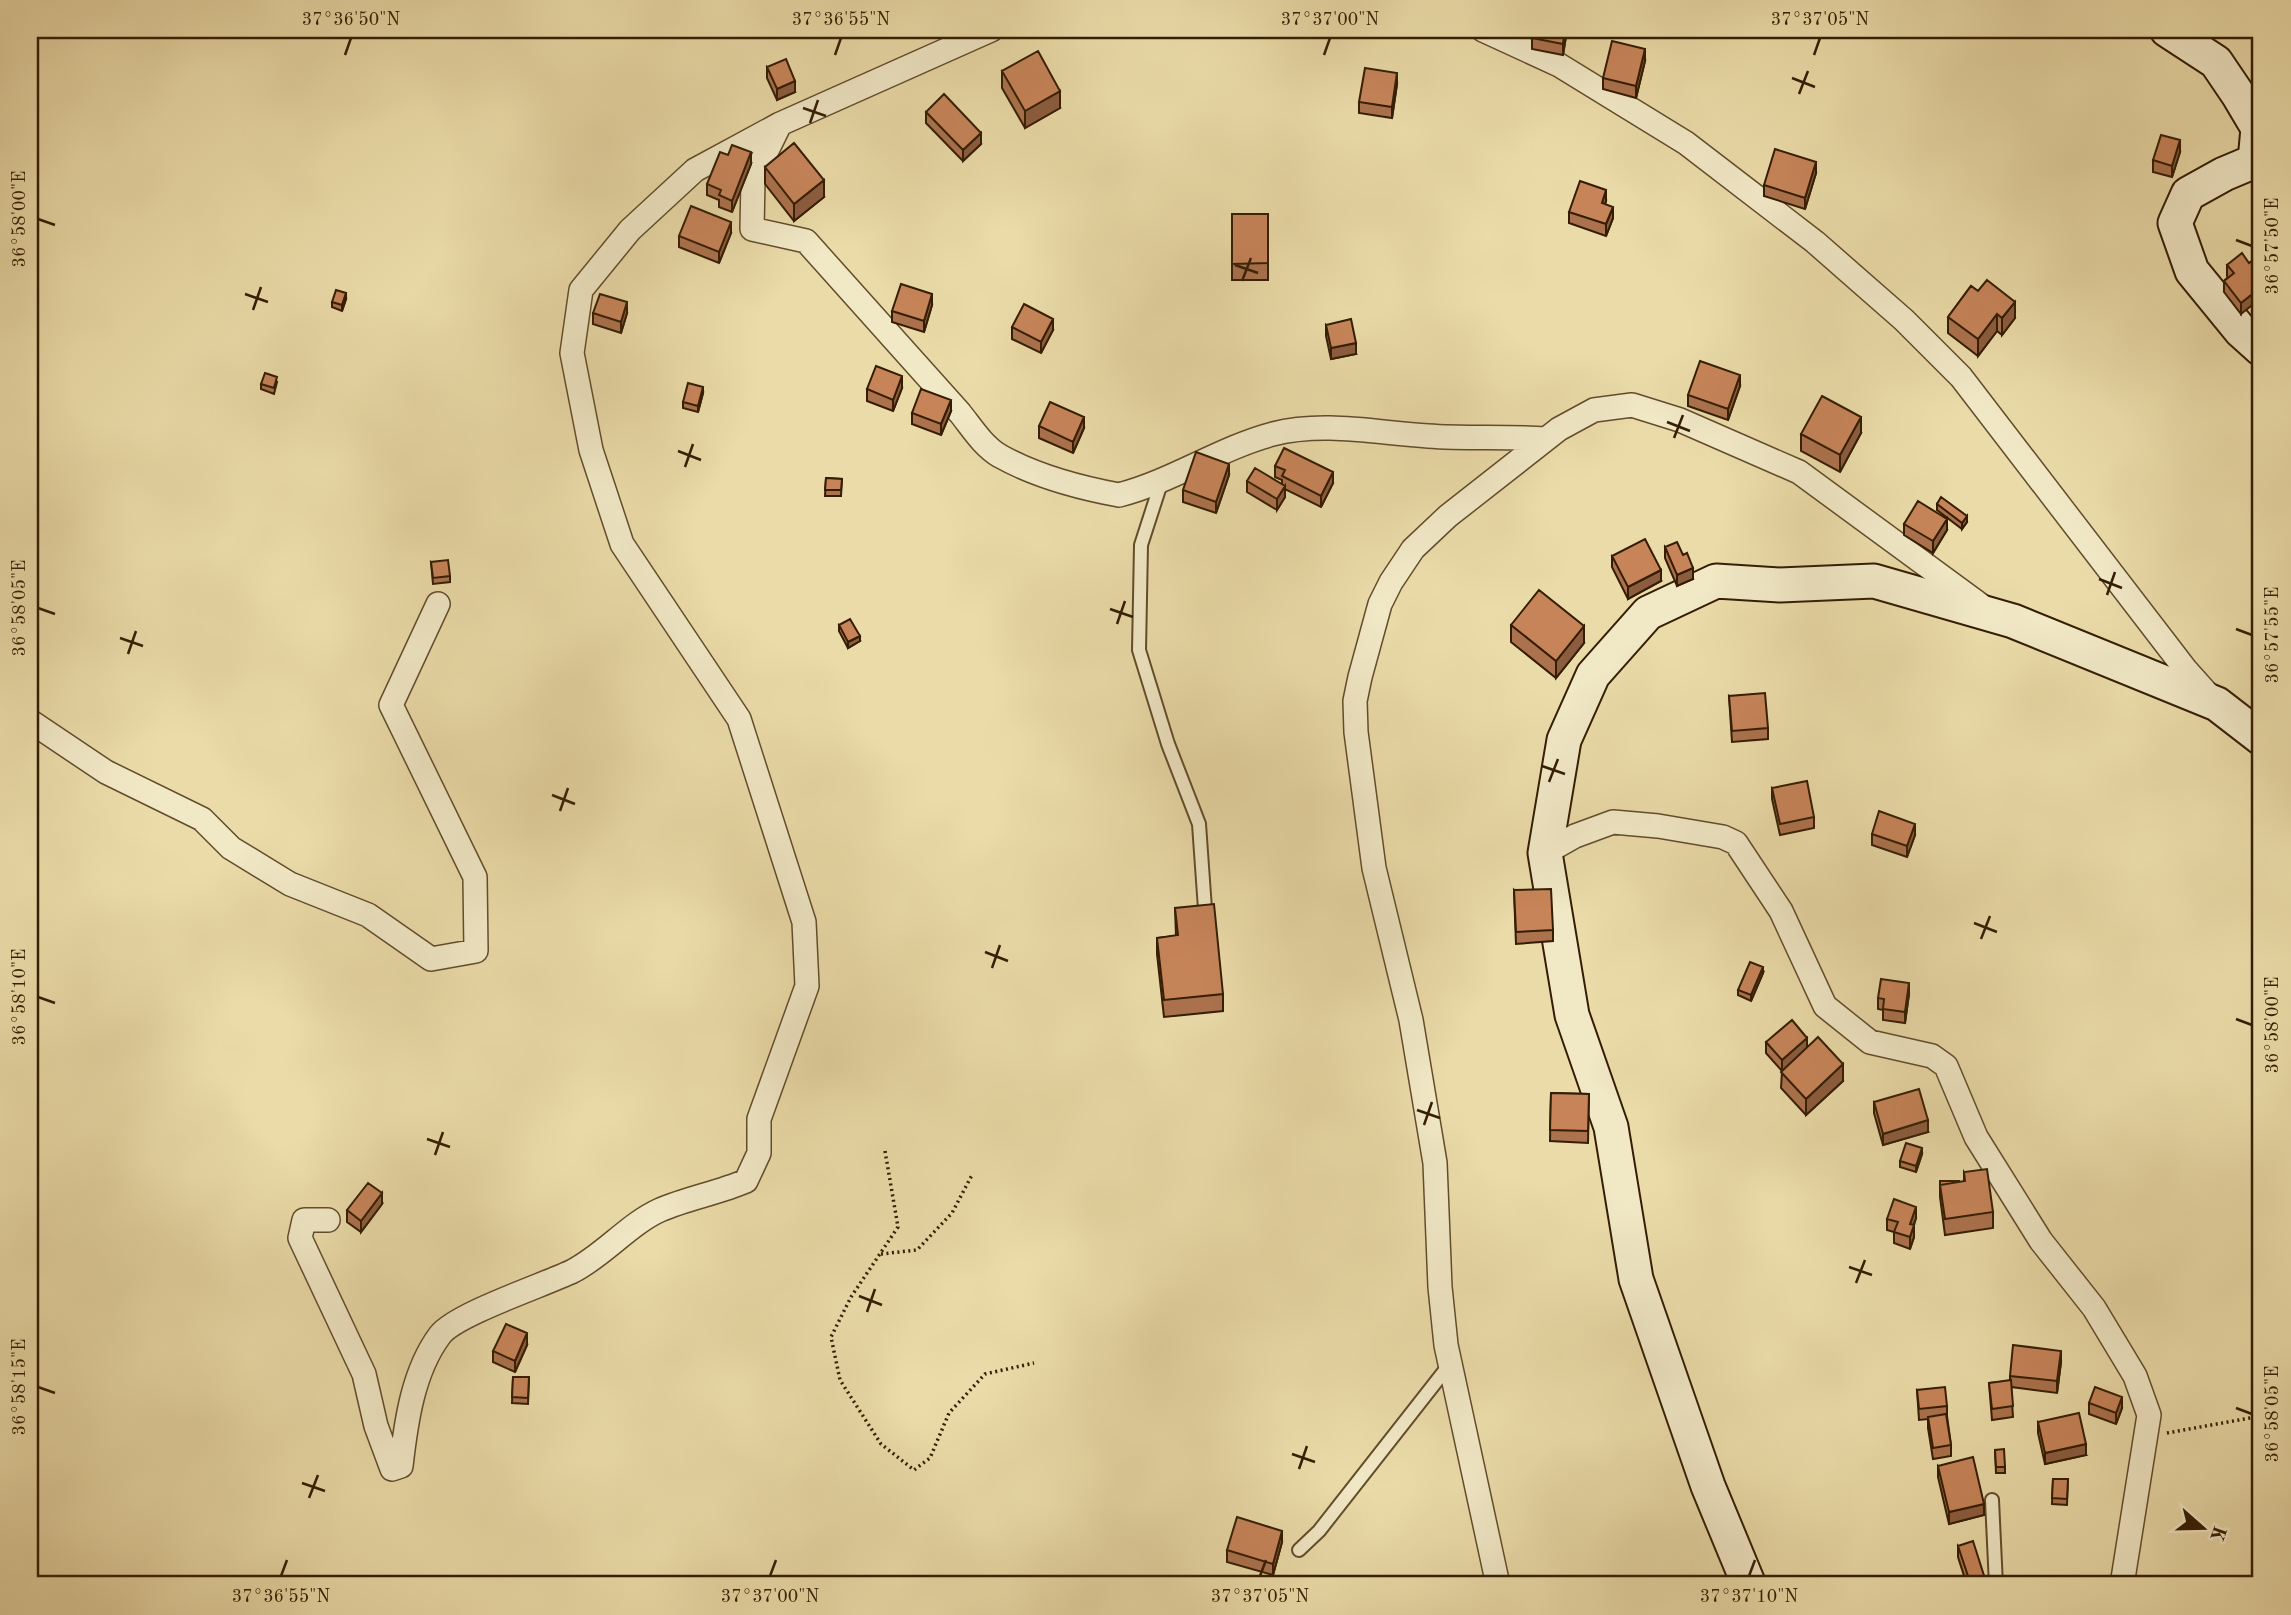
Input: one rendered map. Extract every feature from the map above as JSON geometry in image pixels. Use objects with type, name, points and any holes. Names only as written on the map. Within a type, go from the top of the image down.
[{"type":"street","points":[[328,1220],[304,1220],[300,1238],[364,1374],[376,1426],[392,1469],[401,1466],[405,1431],[420,1372],[441,1333],[479,1310],[576,1269],[659,1210],[716,1194],[746,1181],[759,1153],[759,1119],[807,986],[804,922],[739,719],[622,544],[591,450],[572,353],[581,290],[630,230],[695,170],[780,124],[991,30]]},
{"type":"street","points":[[1483,30],[1559,65],[1686,143],[1815,242],[1904,320],[1961,377],[2186,670],[2217,704],[2261,738]]},
{"type":"street","points":[[2167,30],[2216,62],[2258,128],[2255,161],[2188,194],[2175,223],[2192,271],[2241,331],[2261,349]]},
{"type":"street","points":[[780,124],[753,179],[752,229],[806,241],[960,412],[981,441],[1000,456],[1097,491],[1119,495],[1253,441],[1304,428],[1360,429],[1467,439],[1508,436],[1546,439]]},
{"type":"street","points":[[1499,1585],[1450,1363],[1440,1287],[1435,1163],[1411,1020],[1374,868],[1356,732],[1355,701],[1380,604],[1413,549],[1448,516],[1546,439],[1594,410],[1632,405],[1680,420],[1799,472],[1881,529],[1963,594],[2013,621]]},
{"type":"street","points":[[1749,1585],[1708,1486],[1636,1279],[1611,1127],[1572,1015],[1545,853],[1564,740],[1593,676],[1648,613],[1716,581],[1780,585],[1874,581],[2013,621],[2217,704]]},
{"type":"street","points":[[30,721],[106,772],[202,820],[231,848],[290,884],[369,915],[431,959],[476,951],[475,877],[391,705],[438,604]]},
{"type":"street","points":[[1545,853],[1575,836],[1613,822],[1658,826],[1723,837],[1736,843],[1781,911],[1825,1006],[1870,1042],[1932,1056],[1946,1066],[1976,1137],[2008,1190],[2041,1241],[2094,1308],[2136,1376],[2149,1415],[2148,1436],[2122,1585]]},
{"type":"lane","points":[[1162,479],[1141,545],[1139,650],[1168,744],[1199,824],[1205,909]]},
{"type":"lane","points":[[1299,1550],[1319,1531],[1450,1363]]},
{"type":"lane","points":[[1992,1500],[1996,1585]]},
{"type":"path","points":[[885,1151],[898,1227],[850,1297],[831,1337],[840,1380],[881,1444],[914,1470],[930,1458],[949,1413],[985,1374],[1034,1363]]},
{"type":"path","points":[[881,1254],[917,1250],[952,1213],[972,1175]]},
{"type":"path","points":[[2148,1436],[2261,1416]]},
{"type":"building","points":[[1534,30],[1565,30],[1563,44],[1532,38]]},
{"type":"building","points":[[1612,41],[1645,49],[1636,86],[1603,78]]},
{"type":"building","points":[[1038,51],[1060,91],[1025,111],[1002,71]]},
{"type":"building","points":[[786,59],[795,81],[777,89],[767,67]]},
{"type":"building","points":[[1365,68],[1397,73],[1392,107],[1359,102]]},
{"type":"building","points":[[944,94],[981,133],[963,150],[926,112]]},
{"type":"building","points":[[2161,135],[2180,140],[2172,166],[2153,160]]},
{"type":"building","points":[[794,143],[824,180],[794,204],[765,167]]},
{"type":"building","points":[[732,145],[751,152],[732,201],[719,195],[721,190],[707,184],[720,152],[728,155]]},
{"type":"building","points":[[1775,149],[1816,162],[1805,198],[1764,185]]},
{"type":"building","points":[[1580,181],[1606,190],[1602,203],[1613,207],[1606,224],[1569,212]]},
{"type":"building","points":[[691,206],[731,222],[719,252],[679,236]]},
{"type":"building","points":[[1232,214],[1268,214],[1268,263],[1232,264]]},
{"type":"building","points":[[2242,253],[2249,263],[2261,256],[2261,287],[2241,303],[2224,281],[2234,273],[2227,265]]},
{"type":"building","points":[[1987,280],[2015,302],[2002,318],[1997,314],[1978,339],[1948,317],[1971,286],[1978,291]]},
{"type":"building","points":[[901,284],[932,294],[924,321],[892,311]]},
{"type":"building","points":[[336,290],[346,293],[342,305],[332,302]]},
{"type":"building","points":[[600,294],[627,302],[621,322],[593,313]]},
{"type":"building","points":[[1024,304],[1053,319],[1041,342],[1012,327]]},
{"type":"building","points":[[1351,319],[1356,343],[1331,348],[1326,325]]},
{"type":"building","points":[[1700,361],[1740,375],[1728,409],[1688,395]]},
{"type":"building","points":[[876,366],[902,376],[893,400],[867,389]]},
{"type":"building","points":[[265,373],[277,377],[274,388],[261,384]]},
{"type":"building","points":[[688,383],[703,387],[698,406],[683,402]]},
{"type":"building","points":[[921,389],[951,400],[941,424],[912,413]]},
{"type":"building","points":[[1822,396],[1861,417],[1840,455],[1801,434]]},
{"type":"building","points":[[1050,402],[1084,417],[1073,442],[1039,426]]},
{"type":"building","points":[[1284,448],[1333,472],[1321,496],[1282,476],[1285,470],[1275,466]]},
{"type":"building","points":[[1196,452],[1229,464],[1216,502],[1183,490]]},
{"type":"building","points":[[1255,468],[1285,486],[1277,499],[1247,481]]},
{"type":"building","points":[[826,478],[842,479],[841,490],[825,490]]},
{"type":"building","points":[[1941,497],[1967,516],[1962,523],[1937,504]]},
{"type":"building","points":[[1918,501],[1947,519],[1933,541],[1904,524]]},
{"type":"building","points":[[1645,539],[1661,570],[1628,587],[1612,556]]},
{"type":"building","points":[[1677,542],[1683,555],[1687,553],[1693,568],[1677,575],[1665,547]]},
{"type":"building","points":[[448,560],[450,576],[433,578],[431,562]]},
{"type":"building","points":[[1539,590],[1584,626],[1556,661],[1511,625]]},
{"type":"building","points":[[850,619],[860,636],[848,642],[839,625]]},
{"type":"building","points":[[1765,693],[1768,728],[1732,731],[1729,696]]},
{"type":"building","points":[[1807,781],[1814,817],[1780,824],[1772,788]]},
{"type":"building","points":[[1879,811],[1915,824],[1907,846],[1872,834]]},
{"type":"building","points":[[1551,889],[1553,930],[1516,932],[1514,890]]},
{"type":"building","points":[[1214,904],[1223,994],[1164,1000],[1157,938],[1178,935],[1175,908]]},
{"type":"building","points":[[1750,962],[1763,967],[1751,995],[1738,990]]},
{"type":"building","points":[[1881,979],[1909,983],[1905,1012],[1883,1009],[1884,999],[1878,998]]},
{"type":"building","points":[[1792,1020],[1807,1038],[1782,1060],[1766,1042]]},
{"type":"building","points":[[1818,1037],[1843,1064],[1806,1099],[1781,1072]]},
{"type":"building","points":[[1919,1089],[1928,1120],[1883,1134],[1874,1102]]},
{"type":"building","points":[[1551,1093],[1589,1094],[1588,1131],[1550,1130]]},
{"type":"building","points":[[1906,1143],[1922,1148],[1916,1166],[1900,1161]]},
{"type":"building","points":[[1987,1169],[1993,1212],[1945,1219],[1940,1185],[1965,1181],[1964,1172]]},
{"type":"building","points":[[1940,1181],[1959,1181],[1959,1182],[1940,1185]]},
{"type":"building","points":[[368,1183],[382,1193],[361,1221],[347,1210]]},
{"type":"building","points":[[1894,1199],[1916,1207],[1910,1224],[1914,1225],[1910,1237],[1894,1232],[1898,1222],[1887,1219]]},
{"type":"building","points":[[506,1324],[527,1333],[515,1361],[493,1351]]},
{"type":"building","points":[[2013,1345],[2061,1351],[2057,1381],[2010,1376]]},
{"type":"building","points":[[513,1377],[529,1377],[528,1398],[512,1397]]},
{"type":"building","points":[[2011,1380],[2013,1406],[1992,1409],[1989,1383]]},
{"type":"building","points":[[1945,1387],[1947,1406],[1919,1409],[1917,1390]]},
{"type":"building","points":[[2095,1387],[2122,1397],[2116,1413],[2089,1403]]},
{"type":"building","points":[[2079,1413],[2086,1444],[2045,1453],[2038,1422]]},
{"type":"building","points":[[1946,1414],[1951,1445],[1933,1448],[1928,1417]]},
{"type":"building","points":[[2004,1449],[2005,1467],[1996,1467],[1995,1450]]},
{"type":"building","points":[[1973,1457],[1984,1504],[1949,1512],[1938,1466]]},
{"type":"building","points":[[2053,1479],[2068,1479],[2067,1499],[2052,1498]]},
{"type":"building","points":[[1237,1517],[1282,1531],[1273,1564],[1227,1550]]},
{"type":"building","points":[[1973,1541],[1987,1585],[1971,1585],[1958,1546]]}]
